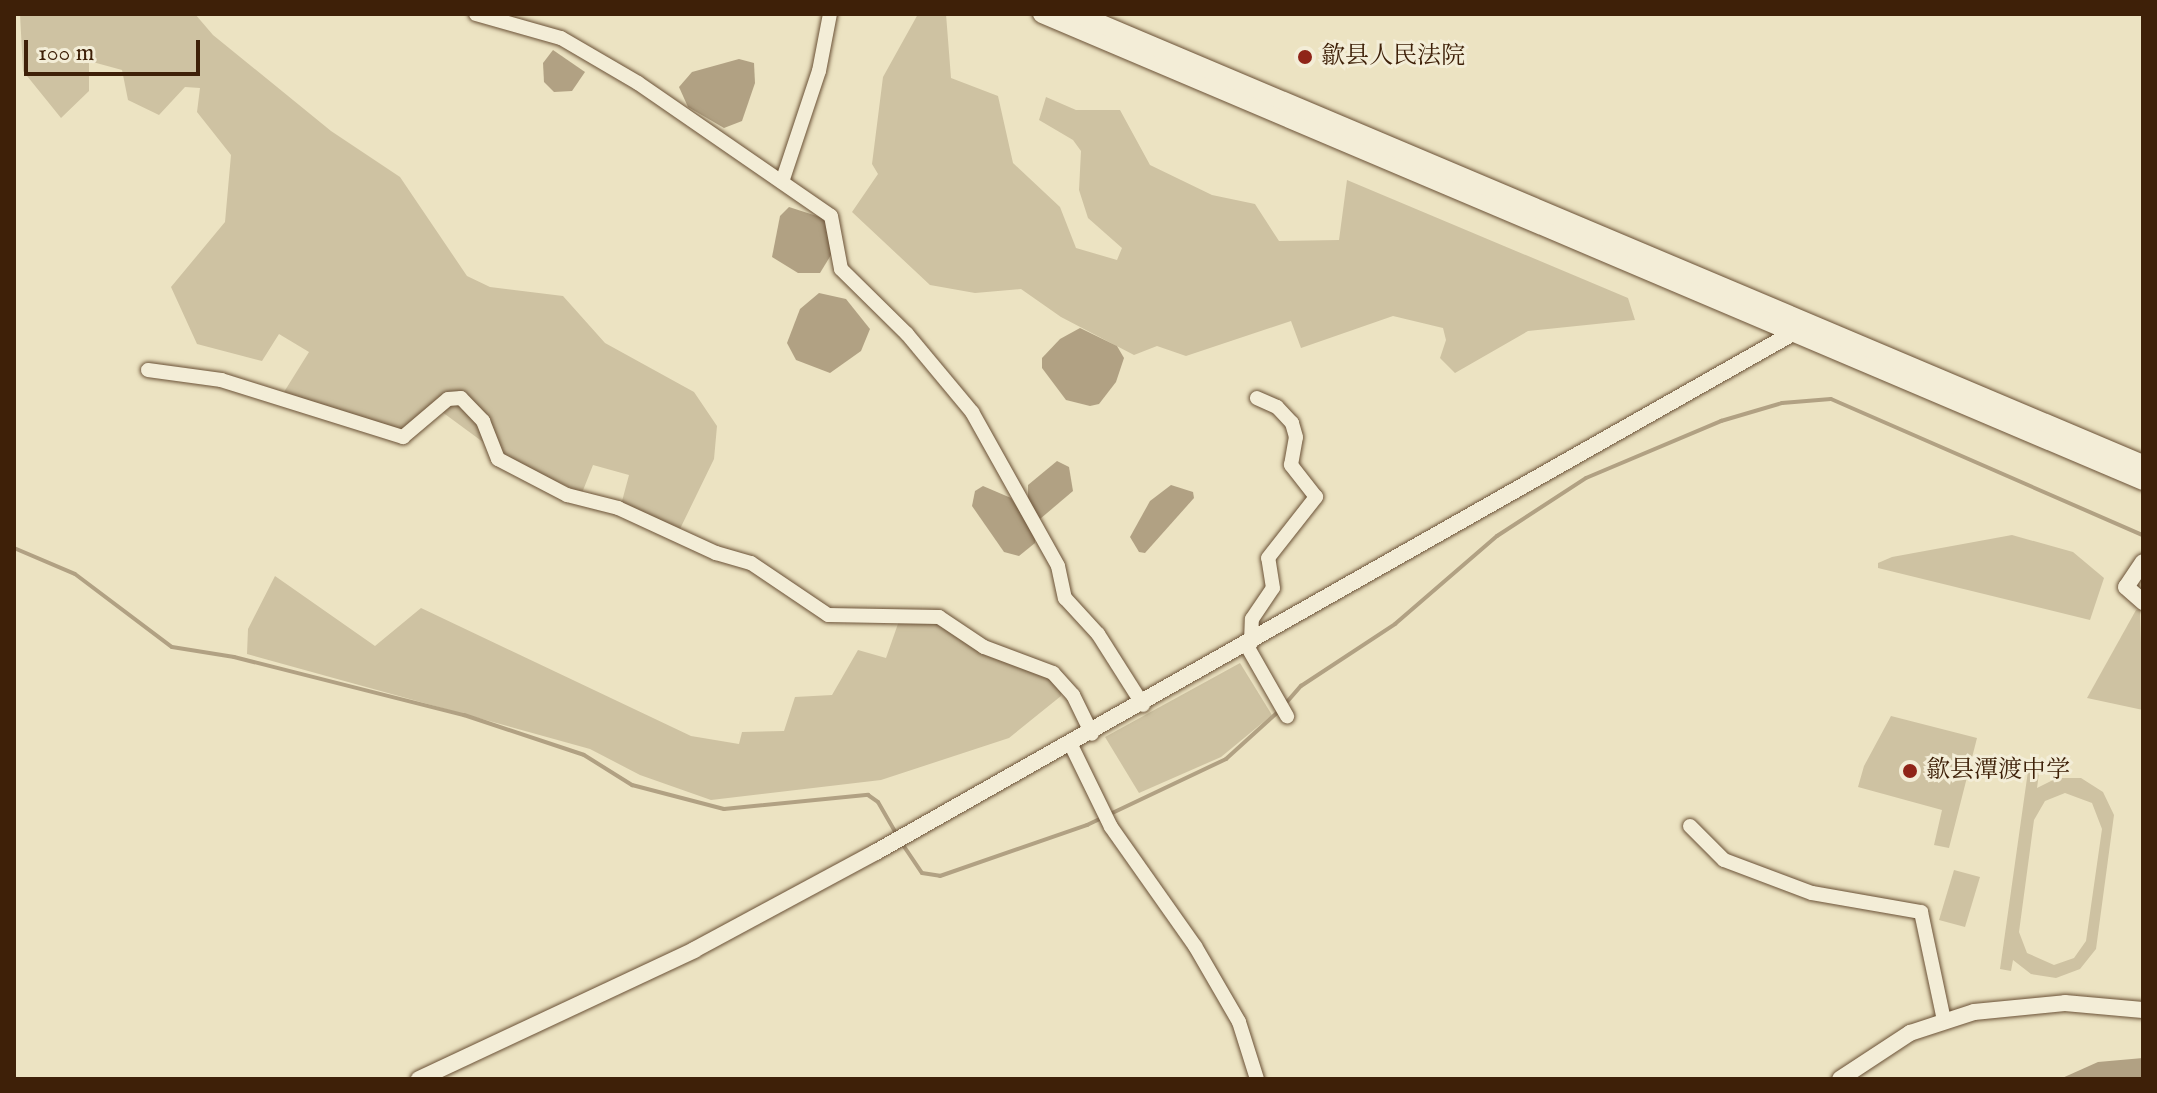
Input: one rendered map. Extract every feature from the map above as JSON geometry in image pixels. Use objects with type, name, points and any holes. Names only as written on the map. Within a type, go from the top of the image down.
[{"type":"main road","points":[[1042,14],[2143,481]]},
{"type":"main road","points":[[1078,14],[2143,464]]},
{"type":"street","points":[[476,14],[483,20],[529,25],[561,38],[638,83],[831,216],[841,269],[907,334],[972,412],[1058,566],[1065,598],[1098,634],[1143,705]]},
{"type":"street","points":[[782,182],[819,71],[830,14]]},
{"type":"street","points":[[419,1079],[694,950],[1092,734],[1793,333]]},
{"type":"street","points":[[148,370],[221,380],[403,437],[448,399],[461,398],[483,421],[498,459],[567,495],[618,508],[716,553],[751,563],[828,615],[939,617],[984,647],[1053,673],[1073,695],[1092,734]]},
{"type":"street","points":[[1257,398],[1277,407],[1292,423],[1296,437],[1291,465],[1316,497],[1268,558],[1273,588],[1252,619],[1249,645],[1287,716]]},
{"type":"street","points":[[2143,562],[2126,587],[2143,602]]},
{"type":"street","points":[[1071,745],[1111,827],[1195,946],[1239,1022],[1257,1079]]},
{"type":"street","points":[[1690,826],[1724,860],[1812,893],[1921,912],[1944,1020]]},
{"type":"street","points":[[1840,1079],[1895,1042],[1944,1020],[2040,1004],[2108,1004],[2143,1010]]},
{"type":"shaded area","points":[[20,14],[195,14],[213,35],[331,131],[400,177],[467,276],[490,287],[563,296],[605,343],[694,392],[717,426],[714,459],[679,531],[621,505],[629,475],[593,465],[582,493],[506,459],[434,406],[403,433],[284,392],[309,352],[279,334],[262,361],[197,344],[171,287],[225,222],[231,155],[197,112],[200,88],[185,87],[159,115],[128,100],[122,70],[89,61],[89,91],[61,118],[23,71]]},
{"type":"shaded area","points":[[918,14],[946,14],[951,78],[998,96],[1013,163],[1060,207],[1076,248],[1117,260],[1122,248],[1088,218],[1079,190],[1081,151],[1073,140],[1039,120],[1046,97],[1076,110],[1120,110],[1150,165],[1212,195],[1255,204],[1279,241],[1339,240],[1347,180],[1628,298],[1635,320],[1528,331],[1455,373],[1440,358],[1446,340],[1443,328],[1393,316],[1301,348],[1291,321],[1186,356],[1157,346],[1134,355],[1061,317],[1021,289],[975,293],[930,285],[852,212],[878,174],[872,164],[883,77]]},
{"type":"shaded area","points":[[553,50],[585,72],[572,91],[554,92],[544,82],[543,63]]},
{"type":"shaded area","points":[[739,59],[754,63],[755,83],[742,121],[724,128],[688,107],[679,87],[692,72]]},
{"type":"shaded area","points":[[789,207],[823,218],[831,227],[831,255],[820,273],[798,273],[772,257],[780,216]]},
{"type":"shaded area","points":[[819,293],[846,299],[870,329],[861,351],[830,373],[796,360],[787,343],[800,309]]},
{"type":"shaded area","points":[[1080,328],[1117,346],[1124,358],[1116,382],[1099,404],[1090,406],[1066,400],[1042,368],[1042,358],[1060,339]]},
{"type":"shaded area","points":[[1057,461],[1069,467],[1073,491],[1040,519],[1028,500],[1028,485]]},
{"type":"shaded area","points":[[1171,485],[1193,492],[1194,498],[1145,553],[1139,552],[1130,537],[1150,501]]},
{"type":"shaded area","points":[[983,486],[1011,498],[1035,534],[1035,543],[1019,556],[1004,552],[972,506],[975,491]]},
{"type":"shaded area","points":[[2012,535],[2073,552],[2104,578],[2090,620],[1878,568],[1878,563],[1892,557]]},
{"type":"shaded area","points":[[275,576],[375,646],[421,608],[691,736],[739,744],[742,732],[784,731],[795,697],[832,695],[858,650],[886,658],[900,618],[929,619],[1043,670],[1063,687],[1061,696],[1009,738],[881,780],[711,800],[640,775],[590,749],[247,654],[248,629]]},
{"type":"shaded area","points":[[2140,609],[2143,710],[2087,698],[2136,610]]},
{"type":"shaded area","points":[[1240,663],[1272,715],[1221,757],[1139,793],[1105,737]]},
{"type":"shaded area","points":[[1891,716],[1977,738],[1949,848],[1934,845],[1942,810],[1858,787],[1864,766]]},
{"type":"shaded area","points":[[2029,764],[2040,766],[2037,788],[2057,778],[2081,778],[2103,792],[2114,815],[2096,949],[2080,969],[2056,978],[2031,974],[2013,960],[2011,971],[2000,969]],"holes":[[[2065,793],[2092,803],[2102,829],[2086,941],[2074,958],[2054,965],[2027,953],[2019,932],[2034,820],[2045,801]]]},
{"type":"shaded area","points":[[1954,870],[1980,877],[1965,927],[1939,920]]},
{"type":"shaded area","points":[[2143,1058],[2143,1079],[2060,1079],[2098,1062]]},
{"type":"waterway","points":[[1286,703],[1301,686],[1395,624],[1497,536],[1586,478],[1721,421],[1782,403],[1831,399],[2143,535]]},
{"type":"waterway","points":[[14,548],[75,574],[172,647],[234,657],[464,715],[584,755],[632,785],[724,809],[868,795],[878,802],[897,835]]},
{"type":"waterway","points":[[901,842],[922,873],[940,876],[1087,825],[1226,759],[1280,710]]},
{"type":"place","name":"歙县人民法院","points":[[1305,57]]},
{"type":"place","name":"歙县潭渡中学","points":[[1910,771]]}]
